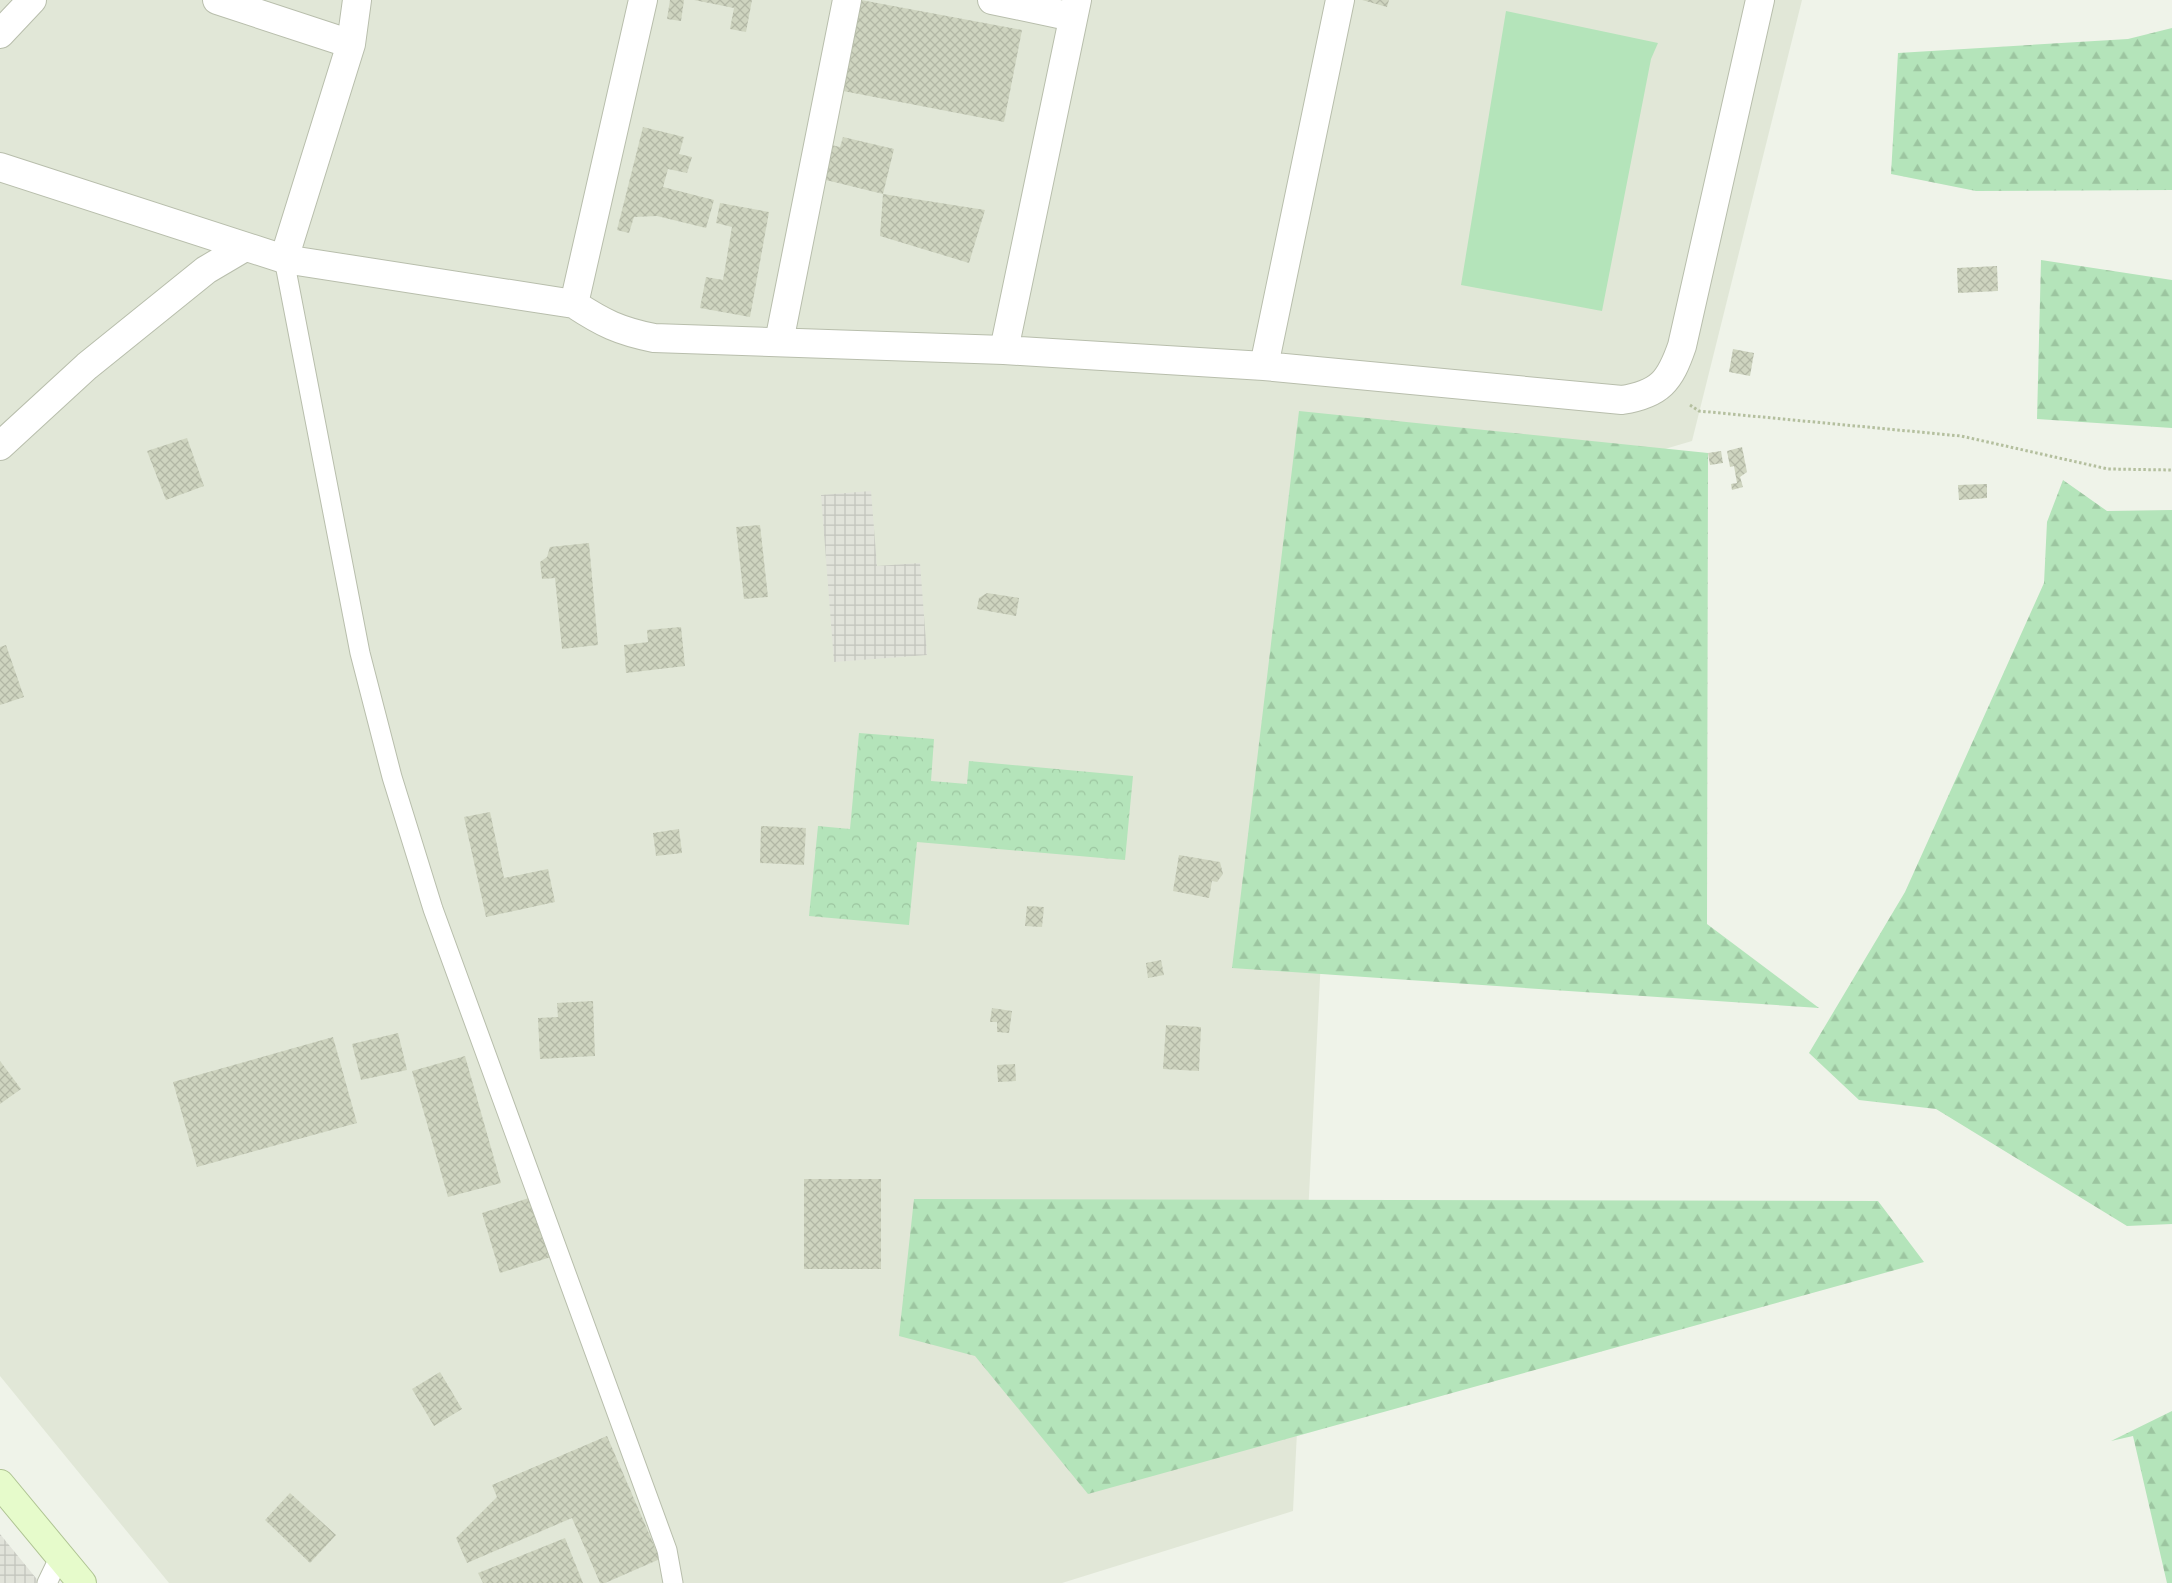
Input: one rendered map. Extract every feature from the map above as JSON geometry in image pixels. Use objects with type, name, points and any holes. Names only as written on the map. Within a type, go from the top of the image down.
[{"type":"street","points":[[0,34],[32,0]]},
{"type":"street","points":[[217,0],[351,44]]},
{"type":"street","points":[[284,259],[351,44],[357,0]]},
{"type":"street","points":[[574,304],[643,0]]},
{"type":"street","points":[[779,342],[847,0]]},
{"type":"street","points":[[992,0],[1075,8],[1004,350]]},
{"type":"street","points":[[1264,366],[1340,0]]},
{"type":"street","points":[[0,167],[284,259],[574,304],[604,324],[627,333],[654,338],[1004,350],[1264,366],[1622,400],[1644,397],[1660,386],[1675,366],[1682,346],[1760,0]]},
{"type":"street","points":[[0,446],[87,366],[206,270],[245,247]]},
{"type":"street","points":[[0,1484],[82,1583]]},
{"type":"lane","points":[[284,259],[360,653],[392,777],[433,909],[667,1550],[673,1583]]},
{"type":"lane","points":[[46,1583],[60,1556]]},
{"type":"path","points":[[1660,386],[1700,410],[1961,436],[2108,469],[2172,470]]},
{"type":"shaded area","points":[[0,0],[1802,0],[1692,441],[1342,544],[1293,1511],[1062,1583],[169,1583],[0,1376]]},
{"type":"shaded area","points":[[871,491],[877,566],[920,563],[927,655],[834,662],[821,495]]},
{"type":"shaded area","points":[[0,1534],[40,1583],[0,1583]]},
{"type":"green space","points":[[1506,11],[1658,43],[1651,59],[1602,311],[1461,285]]},
{"type":"green space","points":[[2172,28],[2172,190],[1976,191],[1891,174],[1898,53],[2128,39]]},
{"type":"green space","points":[[2041,260],[2172,280],[2172,428],[2037,419]]},
{"type":"green space","points":[[1299,411],[1708,453],[1707,924],[1819,1008],[1232,968]]},
{"type":"green space","points":[[2063,480],[2107,511],[2172,510],[2172,1224],[2127,1226],[1936,1109],[1859,1100],[1809,1053],[1905,892],[2044,583],[2047,522]]},
{"type":"green space","points":[[859,733],[934,739],[931,781],[967,784],[969,761],[1133,776],[1125,860],[917,842],[909,925],[809,916],[818,826],[850,829]]},
{"type":"green space","points":[[914,1199],[1878,1201],[1924,1262],[1088,1494],[975,1356],[899,1336]]},
{"type":"green space","points":[[2172,1411],[2172,1583],[2167,1583],[2133,1436],[2111,1441]]},
{"type":"building","points":[[670,0],[684,0],[681,21],[667,19]]},
{"type":"building","points":[[694,0],[752,0],[746,32],[730,29],[734,8]]},
{"type":"building","points":[[861,0],[1022,30],[1004,122],[843,91]]},
{"type":"building","points":[[1362,0],[1389,0],[1387,7]]},
{"type":"building","points":[[643,127],[684,137],[679,154],[692,157],[687,173],[668,169],[663,187],[714,200],[706,228],[657,216],[634,217],[629,233],[617,230]]},
{"type":"building","points":[[843,137],[894,149],[883,194],[826,180],[821,168],[827,144],[840,147]]},
{"type":"building","points":[[883,194],[985,210],[969,263],[880,236]]},
{"type":"building","points":[[720,203],[769,212],[750,317],[700,308],[706,277],[723,280],[732,227],[716,223]]},
{"type":"building","points":[[1997,266],[1998,291],[1958,293],[1957,268]]},
{"type":"building","points":[[1733,349],[1754,353],[1750,376],[1729,372]]},
{"type":"building","points":[[187,438],[204,486],[166,500],[147,451]]},
{"type":"building","points":[[1742,447],[1747,472],[1740,477],[1743,487],[1732,490],[1731,484],[1737,483],[1734,466],[1730,467],[1727,451]]},
{"type":"building","points":[[1721,451],[1723,463],[1710,465],[1708,453]]},
{"type":"building","points":[[1987,484],[1987,498],[1959,500],[1958,485]]},
{"type":"building","points":[[760,525],[768,597],[744,599],[736,527]]},
{"type":"building","points":[[589,543],[598,645],[562,649],[555,578],[542,579],[540,562],[547,557],[550,547]]},
{"type":"building","points":[[987,593],[1019,598],[1016,616],[977,609],[979,598]]},
{"type":"building","points":[[681,627],[685,666],[626,673],[624,645],[648,642],[647,630]]},
{"type":"building","points":[[6,645],[24,697],[0,705],[0,647]]},
{"type":"building","points":[[490,812],[504,878],[548,869],[555,902],[486,917],[464,817]]},
{"type":"building","points":[[761,826],[806,828],[804,865],[760,863]]},
{"type":"building","points":[[679,829],[682,853],[656,856],[653,833]]},
{"type":"building","points":[[1179,855],[1220,862],[1223,874],[1217,882],[1212,881],[1209,898],[1173,891]]},
{"type":"building","points":[[1027,906],[1044,907],[1042,927],[1025,926]]},
{"type":"building","points":[[1161,960],[1164,975],[1148,978],[1146,963]]},
{"type":"building","points":[[593,1001],[595,1056],[540,1059],[538,1018],[558,1017],[557,1003]]},
{"type":"building","points":[[992,1008],[1012,1011],[1009,1033],[997,1032],[997,1022],[990,1022]]},
{"type":"building","points":[[1166,1025],[1201,1027],[1199,1071],[1163,1069]]},
{"type":"building","points":[[398,1033],[407,1070],[361,1080],[352,1044]]},
{"type":"building","points":[[333,1037],[357,1123],[197,1167],[173,1082]]},
{"type":"building","points":[[465,1056],[501,1183],[448,1197],[412,1071]]},
{"type":"building","points":[[0,1061],[21,1089],[0,1104]]},
{"type":"building","points":[[1015,1064],[1016,1081],[998,1082],[997,1065]]},
{"type":"building","points":[[804,1179],[881,1179],[881,1269],[804,1269]]},
{"type":"building","points":[[532,1197],[551,1257],[500,1273],[482,1213]]},
{"type":"building","points":[[440,1372],[462,1409],[434,1426],[412,1389]]},
{"type":"building","points":[[607,1436],[660,1559],[605,1583],[600,1583],[572,1518],[467,1563],[456,1538],[497,1497],[492,1485]]},
{"type":"building","points":[[290,1493],[336,1535],[310,1563],[265,1520]]},
{"type":"building","points":[[565,1538],[583,1583],[483,1583],[478,1573]]}]
